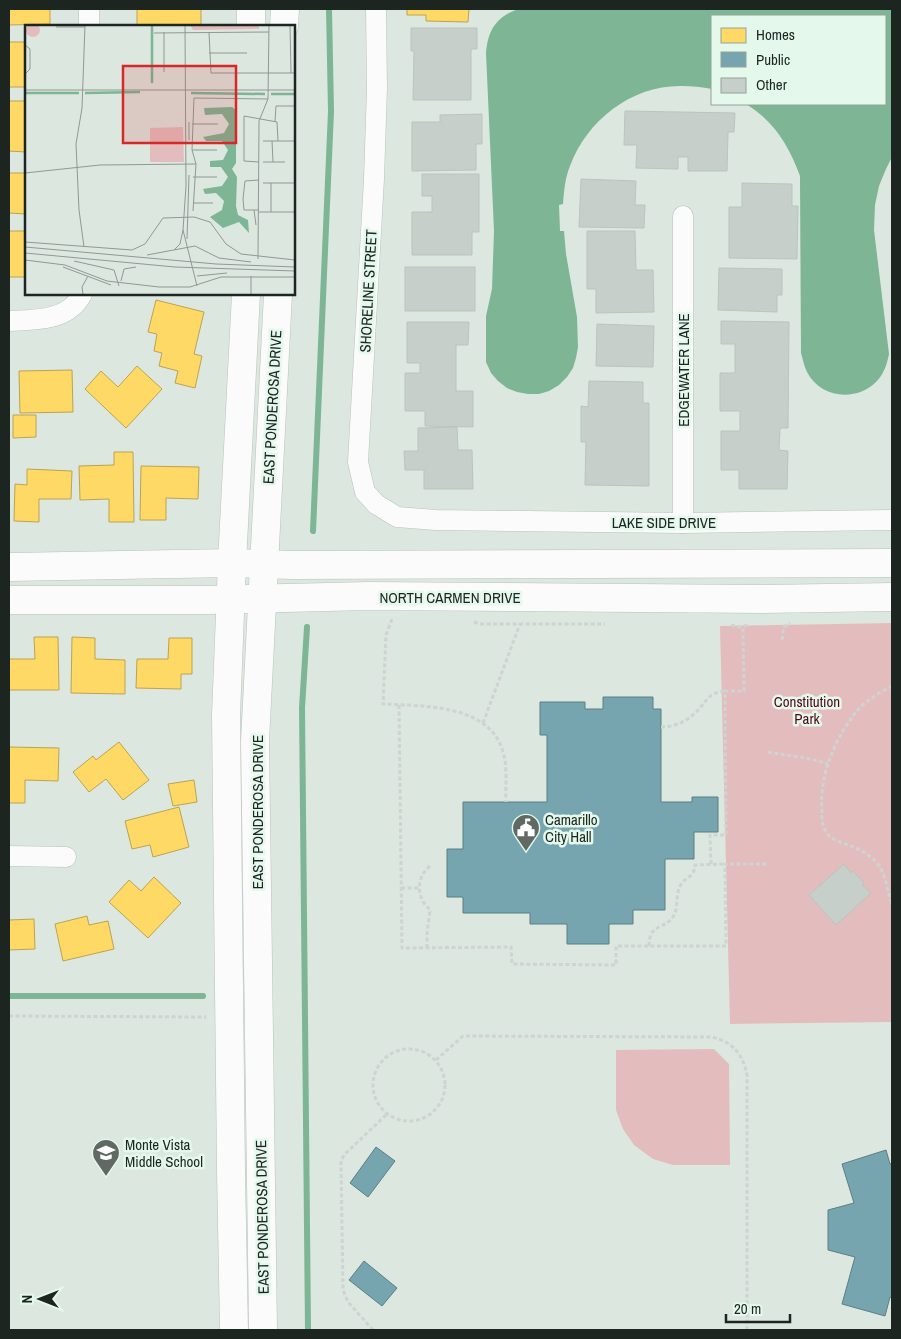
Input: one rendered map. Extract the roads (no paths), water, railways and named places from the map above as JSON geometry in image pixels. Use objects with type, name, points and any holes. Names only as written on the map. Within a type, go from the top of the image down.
[{"type":"main road","points":[[251,9],[251,25]]},
{"type":"main road","points":[[284,25],[285,9]]},
{"type":"main road","name":"EAST PONDEROSA DRIVE","points":[[234,1330],[226,723],[232,562],[246,295]]},
{"type":"main road","name":"EAST PONDEROSA DRIVE","points":[[263,1330],[255,750],[278,295]]},
{"type":"main road","points":[[9,567],[232,562],[308,565],[892,563]]},
{"type":"main road","name":"NORTH CARMEN DRIVE","points":[[9,600],[231,600],[368,596],[762,599],[892,597]]},
{"type":"street","points":[[89,9],[89,25]]},
{"type":"street","name":"SHORELINE STREET","points":[[376,9],[377,88],[374,179],[358,462],[365,492],[376,504],[397,517],[436,520]]},
{"type":"street","name":"EDGEWATER LANE","points":[[683,216],[683,523]]},
{"type":"street","points":[[9,321],[30,320],[66,313],[82,295]]},
{"type":"street","name":"LAKE SIDE DRIVE","points":[[436,520],[683,523],[892,520]]},
{"type":"street","points":[[9,856],[66,857]]},
{"type":"waterway","points":[[313,531],[331,111],[329,9]]},
{"type":"waterway","points":[[307,627],[302,708],[308,1330]]},
{"type":"waterway","points":[[9,996],[203,996]]},
{"type":"place","name":"Camarillo City Hall","points":[[526,852]]},
{"type":"place","name":"Monte Vista Middle School","points":[[106,1177]]},
{"type":"park label","name":"Constitution Park","points":[[807,710]]}]
